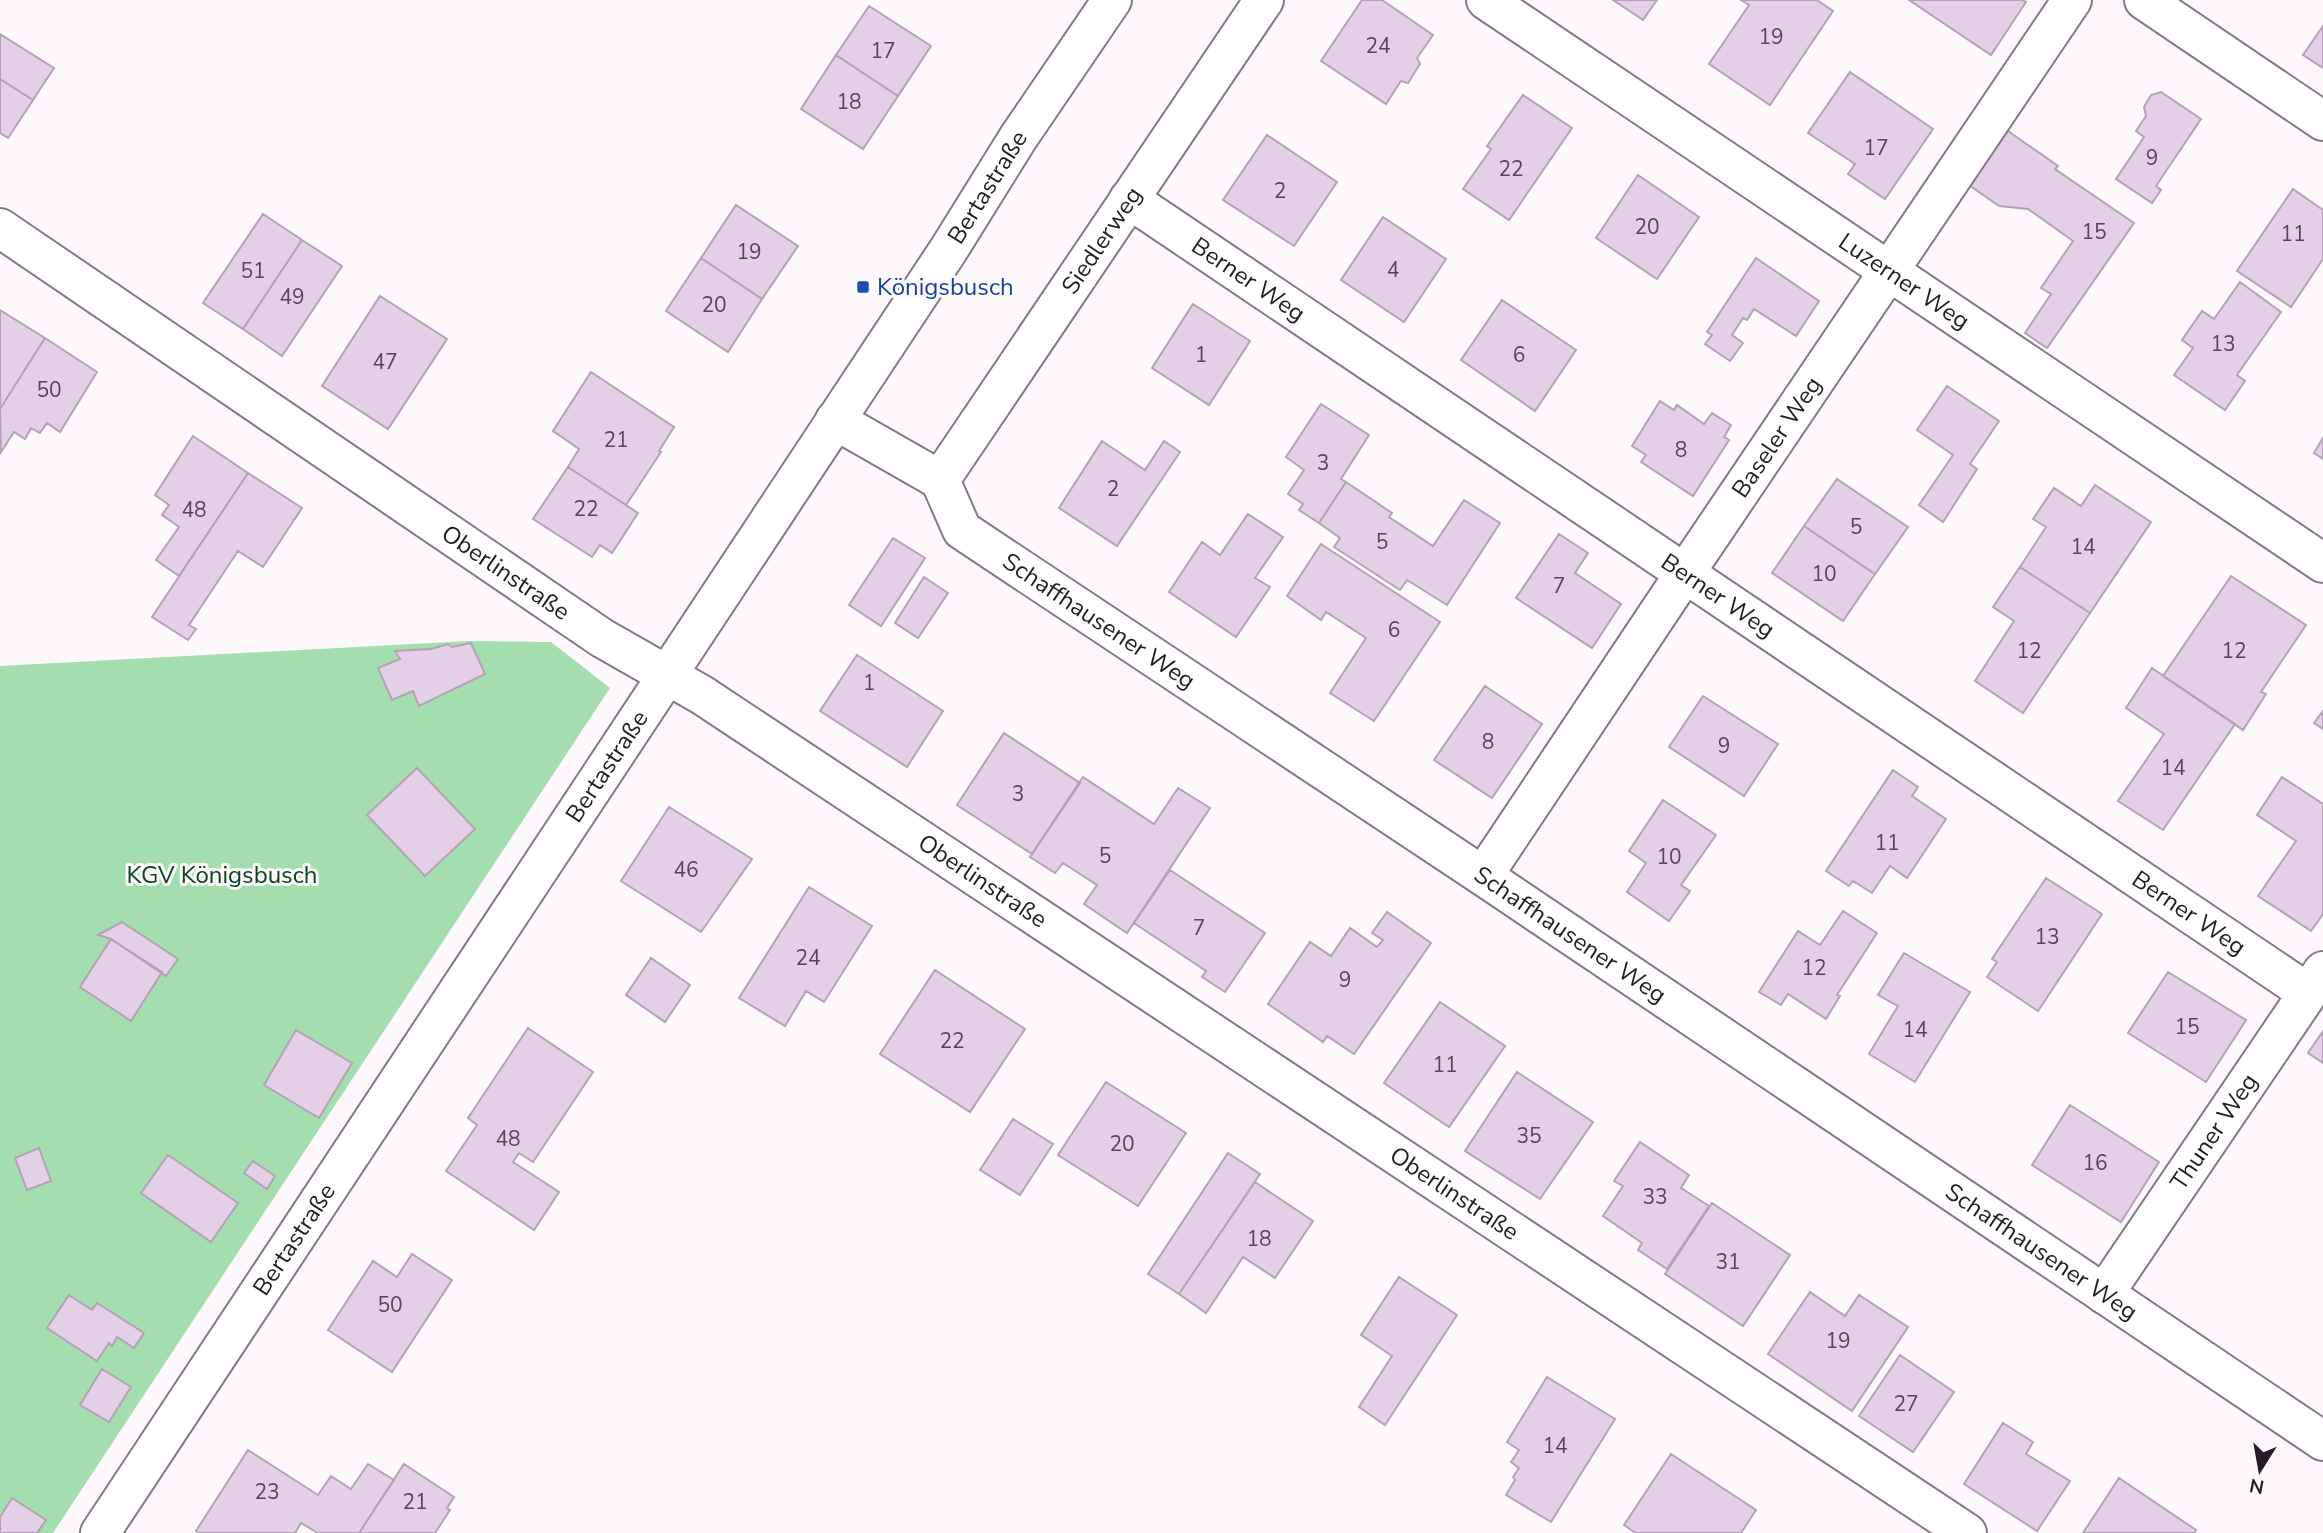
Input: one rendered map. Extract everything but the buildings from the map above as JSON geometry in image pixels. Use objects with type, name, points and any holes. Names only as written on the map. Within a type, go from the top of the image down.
[{"type":"street","name":"Bertastraße","points":[[100,1533],[949,249],[1018,138],[1112,0]]},
{"type":"street","name":"Siedlerweg","points":[[940,480],[1264,0]]},
{"type":"street","name":"Luzerner Weg","points":[[1486,0],[2323,563]]},
{"type":"street","name":"Baseler Weg","points":[[1483,876],[2072,0]]},
{"type":"street","points":[[2144,0],[2323,121]]},
{"type":"street","name":"Berner Weg","points":[[1129,199],[1685,573],[2315,982]]},
{"type":"street","name":"Oberlinstraße","points":[[0,228],[604,639],[667,673],[1966,1533]]},
{"type":"street","points":[[835,420],[940,480]]},
{"type":"street","name":"Schaffhausener Weg","points":[[940,480],[962,530],[1483,876],[2323,1441]]},
{"type":"street","name":"Thuner Weg","points":[[2104,1294],[2315,982]]},
{"type":"green space","name":"KGV Königsbusch","points":[[469,641],[551,642],[610,688],[53,1533],[0,1533],[0,666]]},
{"type":"place","name":"Königsbusch","points":[[863,287]]}]
